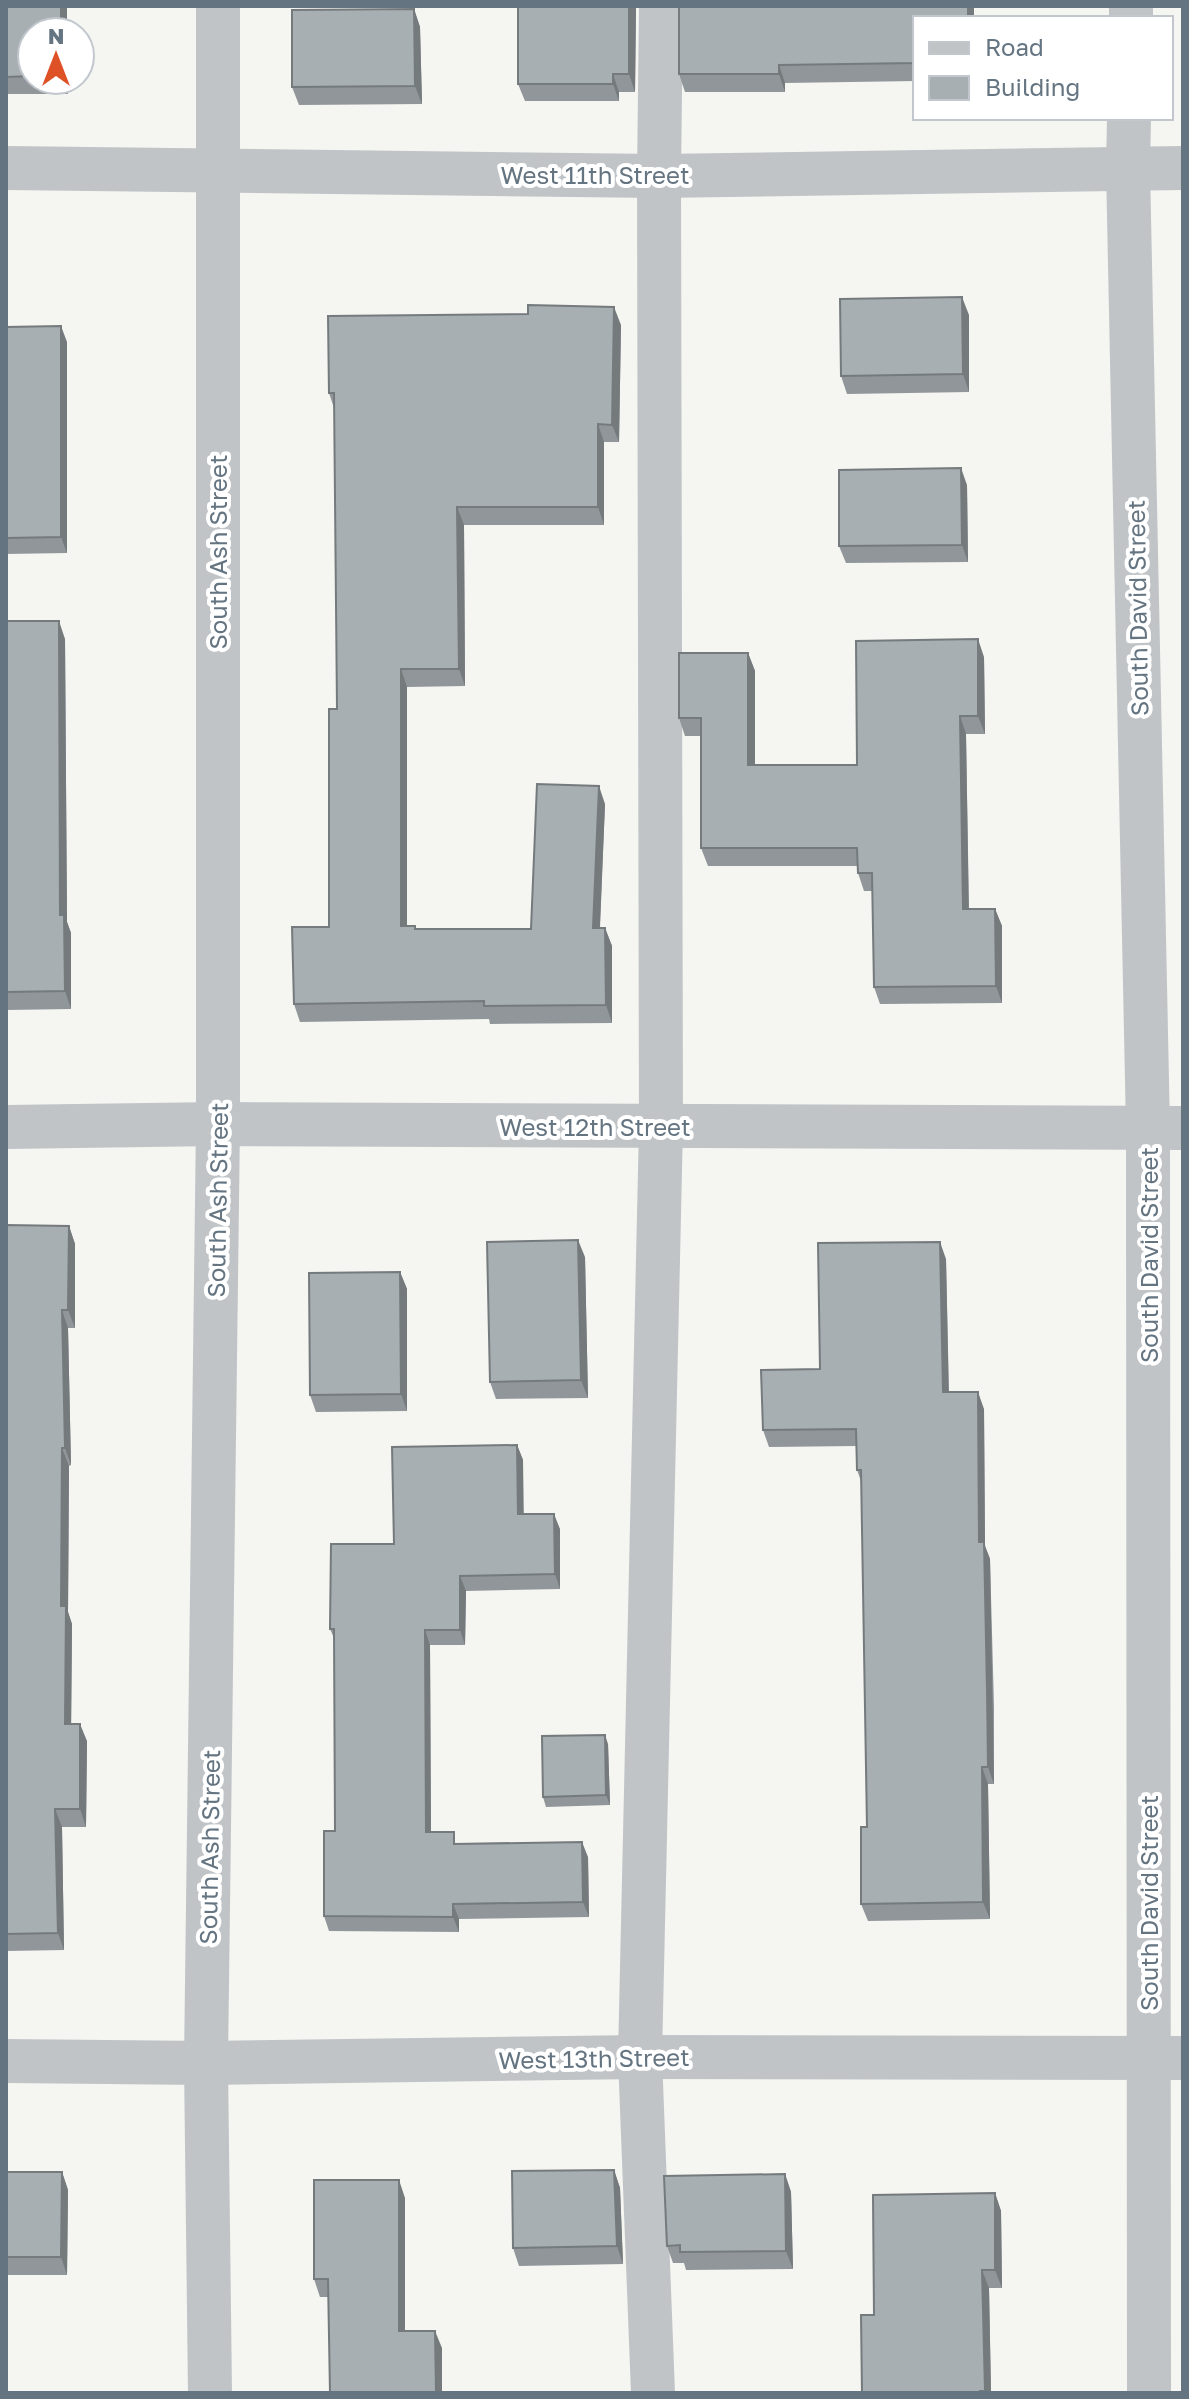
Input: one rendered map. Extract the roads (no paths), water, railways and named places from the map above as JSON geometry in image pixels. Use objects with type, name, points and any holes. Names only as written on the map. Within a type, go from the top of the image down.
[{"type":"street","name":"South Ash Street","points":[[210,2393],[206,2063],[218,1124],[218,6]]},
{"type":"street","points":[[653,2393],[640,2057],[661,1126],[661,6]]},
{"type":"street","name":"South David Street","points":[[1129,120],[1128,168],[1166,1129],[1165,2058],[1149,2393]]},
{"type":"street","name":"West 11th Street","points":[[6,168],[659,176],[1183,168]]},
{"type":"street","name":"West 12th Street","points":[[6,1127],[218,1124],[1166,1129]]},
{"type":"street","name":"West 13th Street","points":[[6,2061],[206,2063],[640,2057],[1165,2058]]}]
